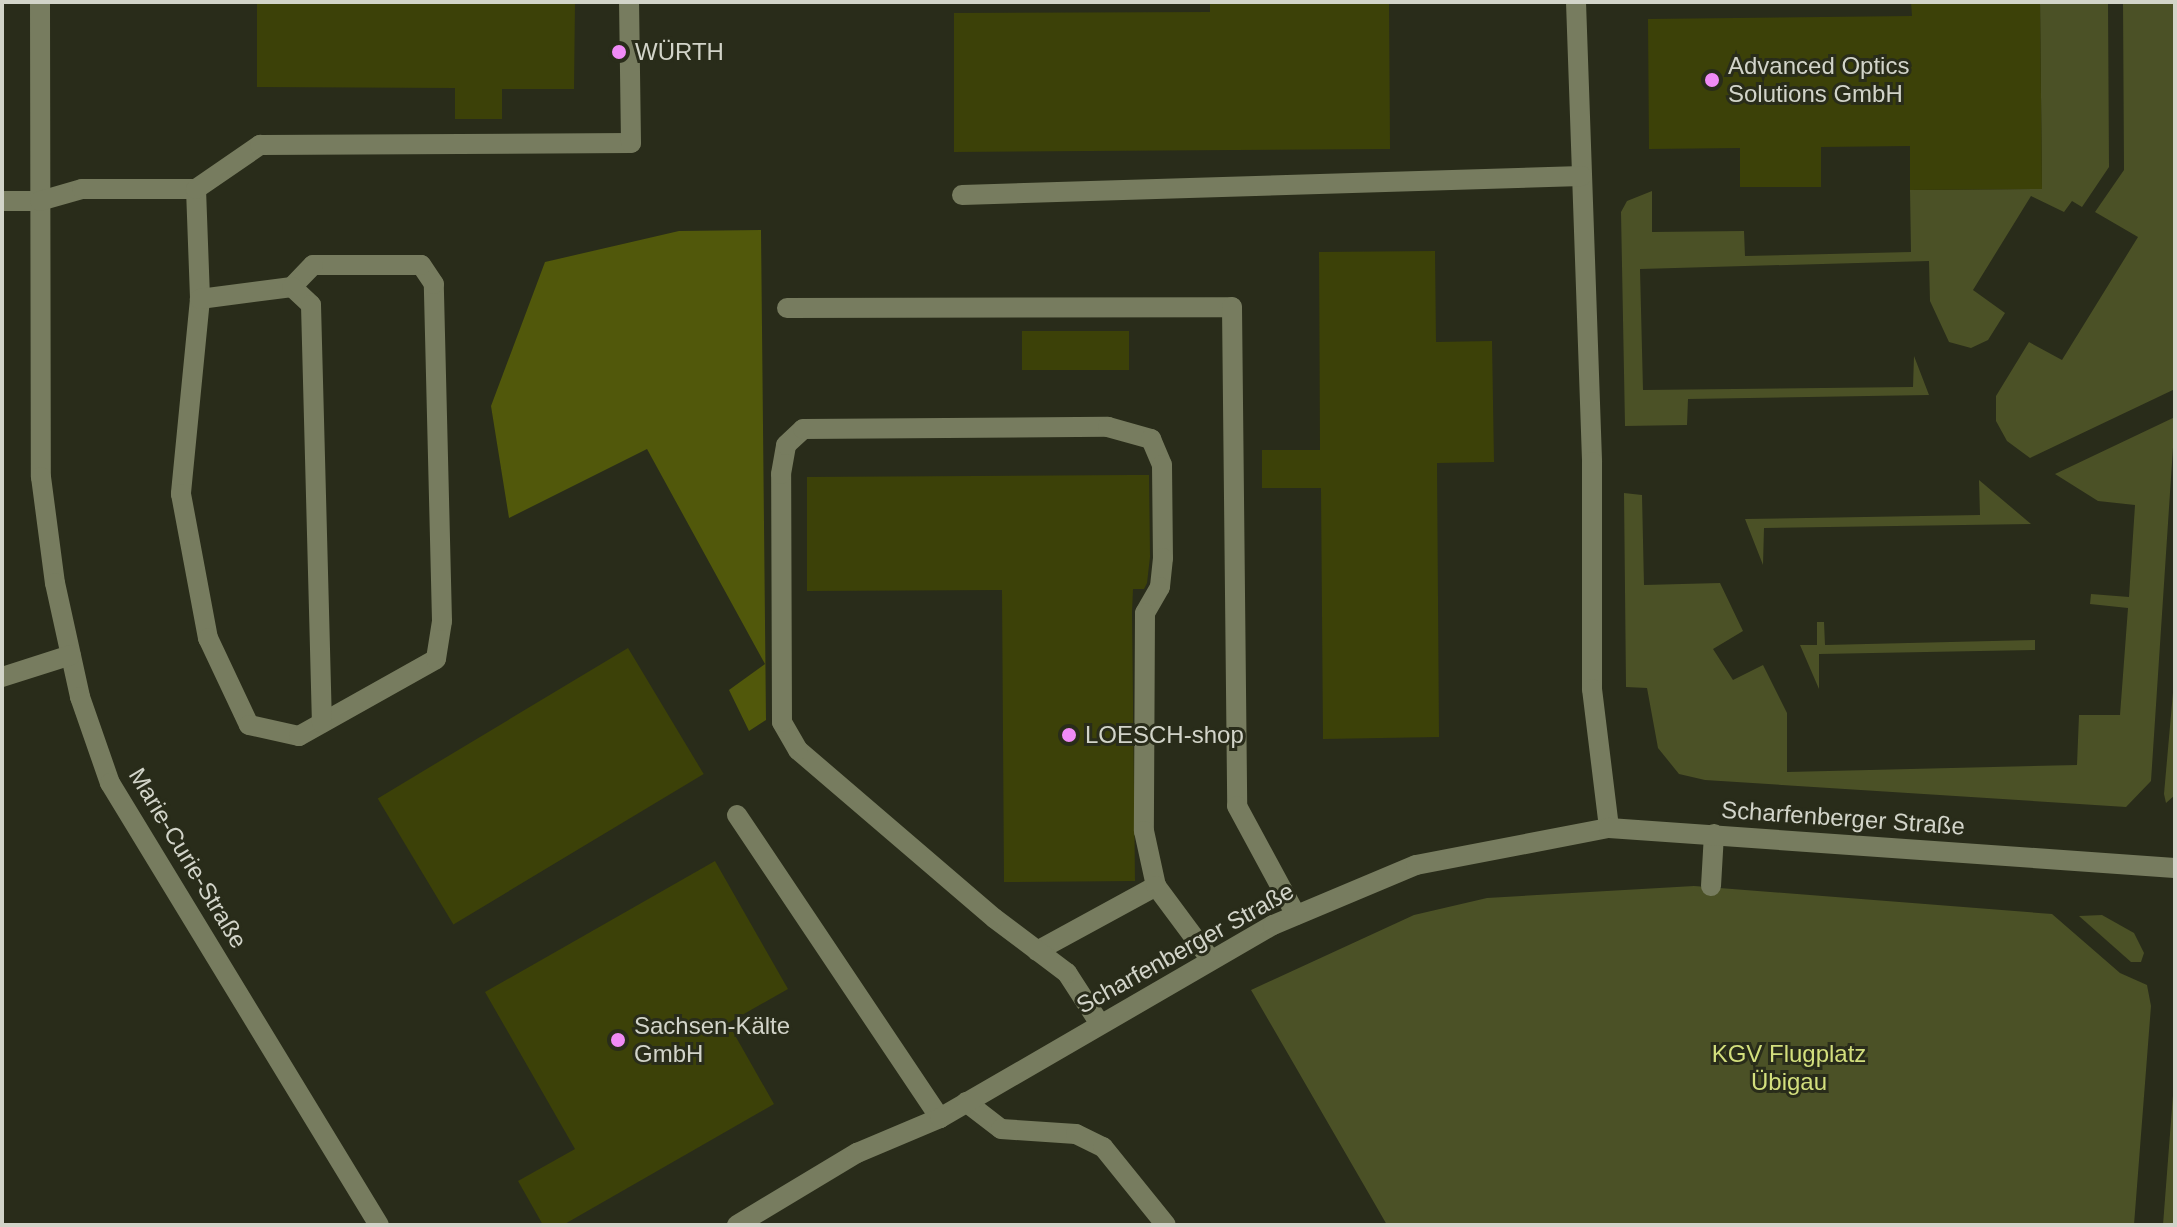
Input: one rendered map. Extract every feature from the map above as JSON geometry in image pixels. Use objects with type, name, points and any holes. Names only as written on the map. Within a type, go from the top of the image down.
[{"type":"street","name":"Marie-Curie-Straße","points":[[40,2],[41,477],[55,583],[71,655],[110,783],[379,1225]]},
{"type":"street","points":[[2,201],[40,201],[82,189],[196,189],[260,145],[631,143],[629,2]]},
{"type":"street","points":[[1576,2],[1592,462],[1592,689],[1609,828]]},
{"type":"street","points":[[962,195],[1582,176]]},
{"type":"street","points":[[196,189],[200,299],[181,494],[208,638],[249,725],[299,736],[436,659],[442,621],[434,284],[421,265],[313,265],[292,287],[200,299]]},
{"type":"street","points":[[292,287],[311,305],[322,723]]},
{"type":"street","points":[[787,308],[1232,307],[1237,806],[1296,915]]},
{"type":"street","points":[[1100,1024],[1067,973],[798,750],[782,722],[781,474],[786,445],[803,429],[1108,427],[1151,439],[1162,465],[1163,480],[1160,587],[1145,613],[1144,831],[1156,886],[1211,960]]},
{"type":"street","points":[[2,677],[71,655]]},
{"type":"street","points":[[737,815],[940,1118]]},
{"type":"street","name":"Scharfenberger Straße","points":[[737,1225],[857,1153],[940,1118],[1211,960],[1296,915],[1416,865],[1609,828],[2175,868]]},
{"type":"street","points":[[1711,886],[1714,834]]},
{"type":"street","points":[[1037,951],[1156,886]]},
{"type":"street","points":[[966,1102],[1001,1129],[1076,1134],[1103,1147],[1166,1225]]},
{"type":"green space","points":[[2040,2],[2108,2],[2109,167],[2082,207],[2072,201],[2064,212],[2031,196],[1973,290],[2005,313],[1988,340],[1971,348],[1949,342],[1930,301],[1929,261],[1640,269],[1643,390],[1913,387],[1914,356],[1929,395],[1688,399],[1687,425],[1625,426],[1621,212],[1627,201],[1652,191],[1652,232],[1744,231],[1745,256],[1911,252],[1910,190],[2042,189]]},
{"type":"green space","points":[[2123,2],[2175,2],[2175,389],[2030,458],[2007,441],[1996,421],[1996,396],[2029,342],[2062,360],[2138,237],[2095,212],[2124,170]]},
{"type":"green space","points":[[761,230],[766,720],[749,731],[729,690],[765,664],[647,449],[509,518],[491,406],[545,262],[679,231]]},
{"type":"green space","points":[[2175,417],[2151,781],[2126,807],[1705,780],[1679,774],[1658,748],[1647,688],[1626,687],[1624,493],[1642,495],[1644,585],[1720,583],[1743,631],[1713,649],[1733,680],[1763,665],[1787,713],[1787,772],[2077,765],[2079,715],[2120,715],[2128,608],[2090,604],[2091,594],[2129,597],[2135,505],[2098,501],[2055,474]]},
{"type":"green space","points":[[1979,480],[2031,524],[1764,528],[1763,565],[1745,519],[1980,515]]},
{"type":"green space","points":[[1817,622],[1824,622],[1825,645],[2035,640],[2035,650],[1819,654],[1819,689],[1800,645],[1817,645]]},
{"type":"green space","points":[[2175,670],[2175,795],[2166,803],[2164,794]]},
{"type":"green space","name":"KGV Flugplatz Übigau","points":[[1694,886],[2052,914],[2120,973],[2147,985],[2151,1006],[2134,1225],[1387,1225],[1251,990],[1414,915],[1487,898]]},
{"type":"green space","points":[[2102,915],[2134,933],[2144,953],[2141,962],[2131,962],[2079,916]]},
{"type":"green space","points":[[2175,1069],[2175,1225],[2163,1225]]},
{"type":"building","points":[[257,2],[575,2],[574,89],[502,89],[502,119],[455,119],[455,88],[257,87]]},
{"type":"building","points":[[1210,2],[1389,2],[1390,149],[954,152],[954,13],[1210,12]]},
{"type":"building","points":[[1911,2],[2040,2],[2042,189],[1910,190],[1910,146],[1821,147],[1821,187],[1740,187],[1740,148],[1649,149],[1648,19],[1912,16]]},
{"type":"building","points":[[1435,251],[1436,342],[1492,341],[1494,462],[1437,463],[1439,737],[1323,739],[1321,488],[1262,488],[1262,450],[1320,450],[1319,252]]},
{"type":"building","points":[[1022,331],[1129,331],[1129,370],[1022,370]]},
{"type":"building","points":[[1149,475],[1150,557],[1147,583],[1144,589],[1133,589],[1132,613],[1135,881],[1004,882],[1002,590],[807,591],[807,477]]},
{"type":"building","points":[[628,648],[704,774],[453,924],[378,798]]},
{"type":"building","name":"Sachsen-Kälte GmbH","points":[[715,861],[788,989],[728,1023],[774,1104],[563,1225],[543,1225],[518,1181],[575,1149],[485,992]]},
{"type":"place","name":"WÜRTH","points":[[619,52]]},
{"type":"place","name":"Advanced Optics Solutions GmbH","points":[[1712,80]]},
{"type":"place","name":"LOESCH-shop","points":[[1069,735]]},
{"type":"place","name":"Sachsen-Kälte GmbH","points":[[618,1040]]}]
